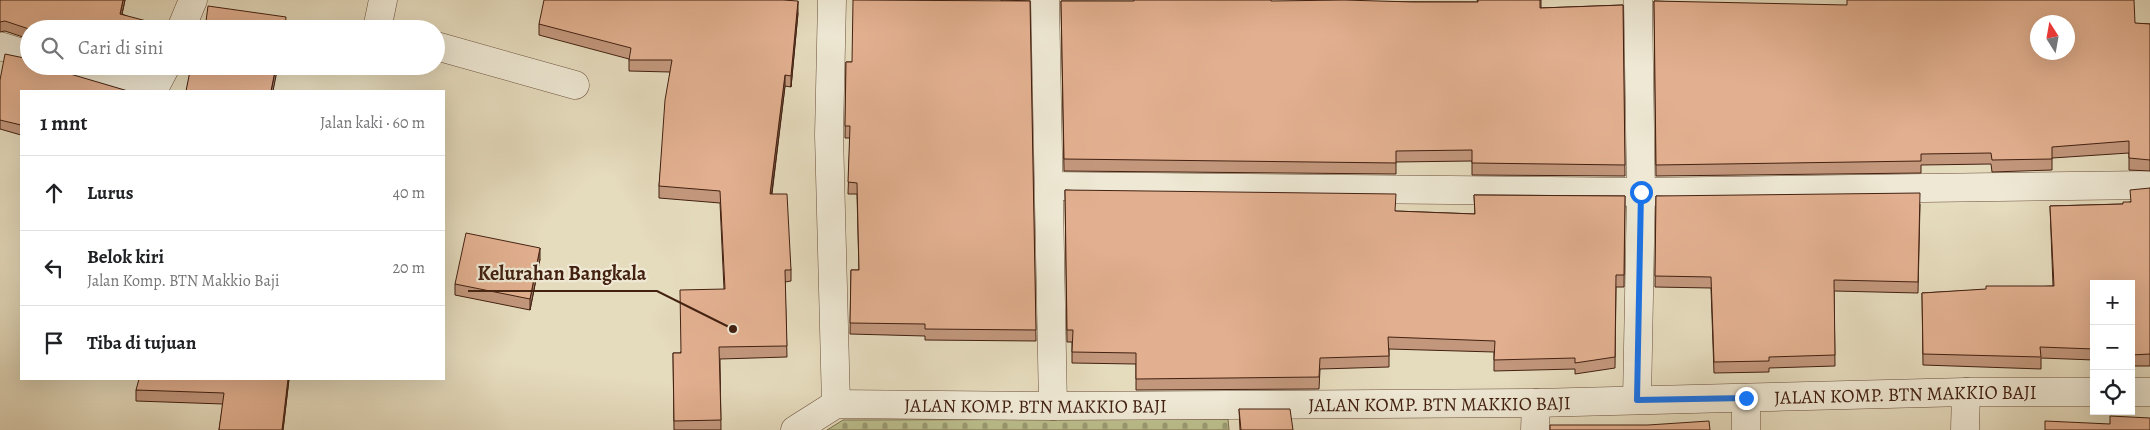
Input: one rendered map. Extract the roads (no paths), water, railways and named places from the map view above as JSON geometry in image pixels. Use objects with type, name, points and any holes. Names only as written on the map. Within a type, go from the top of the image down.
[{"type":"street","points":[[185,20],[193,0]]},
{"type":"street","points":[[379,20],[383,0]]},
{"type":"street","points":[[795,430],[836,404],[829,135],[832,0]]},
{"type":"street","points":[[1045,0],[1053,406]]},
{"type":"street","points":[[1637,400],[1641,192],[1638,0]]},
{"type":"street","points":[[0,46],[20,52]]},
{"type":"street","points":[[445,49],[575,85]]},
{"type":"street","points":[[95,75],[143,89],[156,85],[161,75]]},
{"type":"street","points":[[1050,186],[1641,192],[2150,185]]},
{"type":"street","points":[[1965,430],[1966,392]]},
{"type":"street","name":"JALAN KOMP. BTN MAKKIO BAJI","points":[[836,404],[1053,406],[1536,403],[1966,392],[2090,392]]},
{"type":"street","points":[[2135,392],[2150,392]]},
{"type":"street","points":[[1746,398],[1746,430]]},
{"type":"street","points":[[1535,430],[1536,403]]},
{"type":"place","name":"Kelurahan Bangkala","points":[[733,329]]}]
